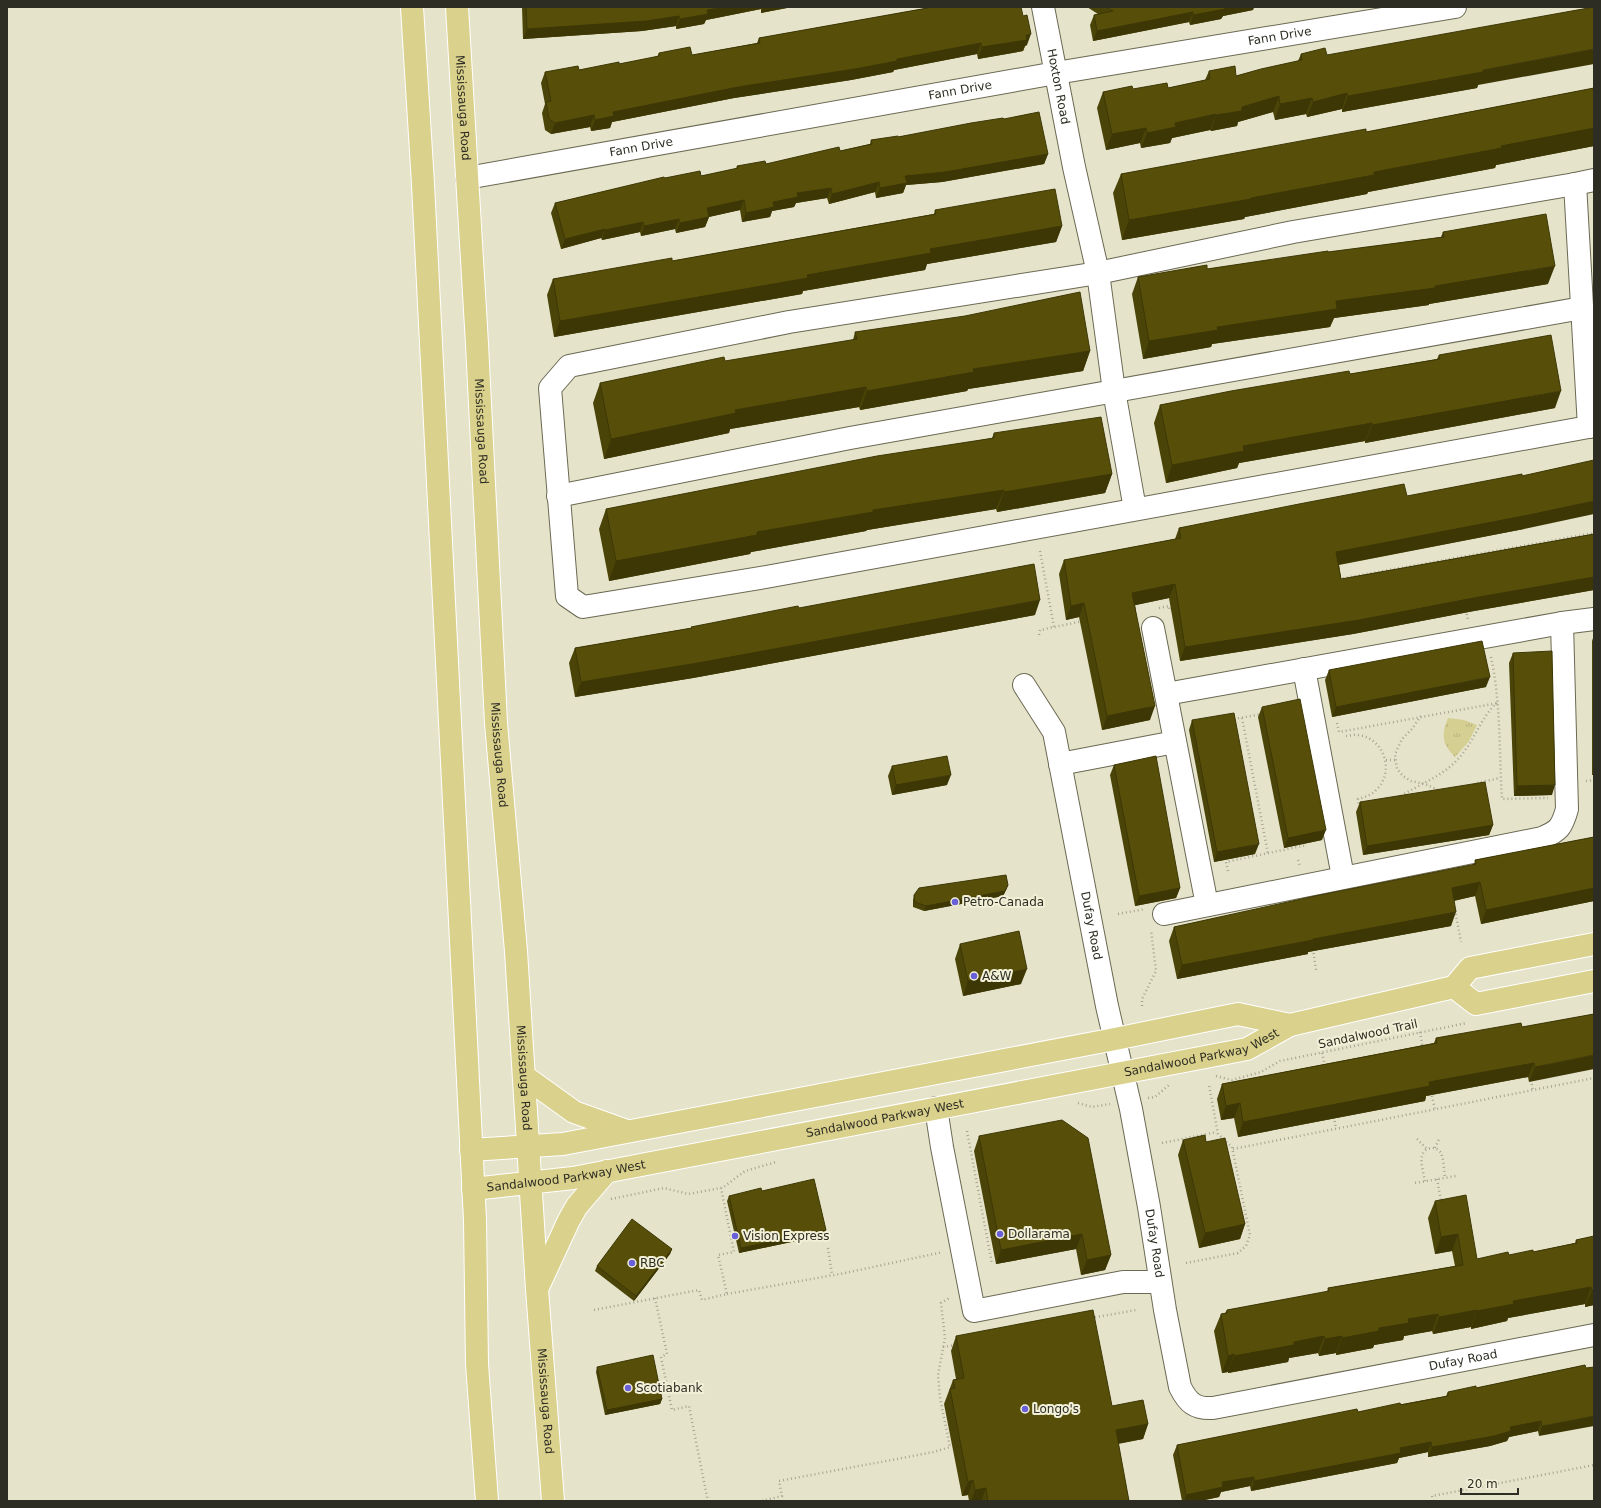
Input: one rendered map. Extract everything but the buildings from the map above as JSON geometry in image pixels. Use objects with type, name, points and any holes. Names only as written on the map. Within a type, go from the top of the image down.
[{"type":"main road","points":[[412,7],[423,184],[475,1220],[477,1364],[487,1501]]},
{"type":"main road","name":"Mississauga Road","points":[[457,7],[496,723],[515,943],[537,1289],[553,1501]]},
{"type":"main road","points":[[1594,944],[1470,968],[1454,987],[1476,1004],[1594,981]]},
{"type":"main road","name":"Sandalwood Parkway West","points":[[473,1189],[565,1179],[607,1172],[1247,1049],[1290,1025],[1454,987]]},
{"type":"main road","name":"Sandalwood Parkway West","points":[[471,1150],[563,1144],[1115,1039],[1238,1014],[1290,1025]]},
{"type":"main road","points":[[524,1076],[574,1112],[628,1132]]},
{"type":"main road","points":[[537,1289],[577,1206],[607,1172]]},
{"type":"street","name":"Hoxton Road","points":[[1043,7],[1074,167],[1098,273],[1114,391],[1135,509]]},
{"type":"street","name":"Fann Drive","points":[[467,178],[1056,73],[1455,7]]},
{"type":"street","points":[[1584,182],[1582,308],[1591,426],[766,577],[583,607],[567,596],[550,388],[569,366],[789,322],[1098,273],[1293,232],[1584,182]]},
{"type":"street","points":[[558,496],[850,438],[1582,308]]},
{"type":"street","points":[[1153,618],[1175,742],[1207,905]]},
{"type":"street","points":[[1166,694],[1562,623],[1594,619]]},
{"type":"street","points":[[1155,916],[1542,838],[1555,833],[1563,822],[1566,809],[1562,623]]},
{"type":"street","points":[[1304,669],[1343,877]]},
{"type":"street","name":"Dufay Road","points":[[1024,685],[1054,732],[1105,999],[1131,1109],[1149,1207],[1160,1282],[1180,1387],[1185,1398],[1194,1406],[1213,1408],[1594,1335]]},
{"type":"street","points":[[1060,764],[1175,742]]},
{"type":"street","points":[[936,1108],[942,1147],[974,1311],[1123,1282],[1160,1282]]},
{"type":"path","points":[[1336,580],[1594,533]]},
{"type":"path","points":[[1040,551],[1054,627]]},
{"type":"path","points":[[1456,558],[1458,566]]},
{"type":"path","points":[[1465,604],[1469,627]]},
{"type":"path","points":[[1153,618],[1169,606],[1170,610],[1177,609]]},
{"type":"path","points":[[1039,635],[1040,630],[1085,621]]},
{"type":"path","points":[[1490,655],[1498,703],[1502,799],[1555,798]]},
{"type":"path","points":[[1337,723],[1339,732],[1498,703]]},
{"type":"path","points":[[1401,797],[1420,784],[1440,774],[1458,760],[1472,741],[1490,710],[1498,703]]},
{"type":"path","points":[[1228,720],[1265,713]]},
{"type":"path","points":[[1421,716],[1412,729],[1402,739],[1395,754],[1395,760],[1397,769],[1403,776],[1420,784],[1425,784],[1439,790],[1431,792]]},
{"type":"path","points":[[1242,718],[1268,854]]},
{"type":"path","points":[[1346,736],[1357,735],[1372,740],[1382,752],[1386,760],[1385,776],[1382,783],[1370,795],[1358,799],[1359,805],[1366,804]]},
{"type":"path","points":[[1386,760],[1395,760]]},
{"type":"path","points":[[1470,784],[1500,778]]},
{"type":"path","points":[[1394,798],[1408,796]]},
{"type":"path","points":[[1228,871],[1226,862],[1308,845]]},
{"type":"path","points":[[1454,905],[1461,942]]},
{"type":"path","points":[[1118,914],[1155,916],[1156,971],[1142,999],[1142,1006]]},
{"type":"path","points":[[1313,948],[1316,970]]},
{"type":"path","name":"Sandalwood Trail","points":[[1214,1075],[1232,1080],[1261,1072],[1280,1061],[1473,1022]]},
{"type":"path","points":[[1420,1032],[1424,1051]]},
{"type":"path","points":[[1322,1053],[1325,1070]]},
{"type":"path","points":[[1530,1076],[1533,1091]]},
{"type":"path","points":[[1233,1149],[1594,1078]]},
{"type":"path","points":[[1155,1097],[1173,1082]]},
{"type":"path","points":[[1186,1263],[1238,1253],[1242,1251],[1249,1241],[1250,1235],[1233,1149],[1217,1132],[1209,1085]]},
{"type":"path","points":[[1430,1088],[1435,1110]]},
{"type":"path","points":[[1333,1114],[1336,1129]]},
{"type":"path","points":[[967,1132],[992,1264]]},
{"type":"path","points":[[1162,1143],[1217,1132]]},
{"type":"path","points":[[1435,1148],[1440,1137]]},
{"type":"path","points":[[1417,1139],[1427,1149]]},
{"type":"path","points":[[1427,1149],[1435,1148]]},
{"type":"path","points":[[1435,1148],[1441,1154],[1446,1178]]},
{"type":"path","points":[[1426,1181],[1422,1157],[1427,1149]]},
{"type":"path","points":[[1415,1183],[1456,1176]]},
{"type":"path","points":[[1437,1179],[1442,1208]]},
{"type":"path","points":[[721,1188],[734,1252],[718,1256],[727,1294]]},
{"type":"path","points":[[828,1248],[832,1275]]},
{"type":"path","points":[[594,1310],[699,1290],[702,1300],[945,1252],[947,1258]]},
{"type":"path","points":[[762,1501],[782,1496],[779,1481],[934,1452],[950,1447],[940,1398],[938,1375],[945,1338],[941,1303],[951,1296]]},
{"type":"path","points":[[655,1298],[667,1354],[661,1357],[672,1410],[689,1406],[707,1497],[706,1501]]},
{"type":"path","points":[[1087,1319],[1136,1310]]},
{"type":"path","points":[[944,1347],[959,1344]]},
{"type":"path","points":[[1433,1501],[1432,1496],[1594,1465]]},
{"type":"green space","points":[[1448,718],[1464,720],[1477,725],[1469,741],[1455,757],[1447,748],[1444,739],[1444,729]]},
{"type":"place","name":"Petro-Canada","points":[[955,902]]},
{"type":"place","name":"A&W","points":[[974,976]]},
{"type":"place","name":"Dollarama","points":[[1000,1234]]},
{"type":"place","name":"Vision Express","points":[[735,1236]]},
{"type":"place","name":"RBC","points":[[632,1263]]},
{"type":"place","name":"Scotiabank","points":[[628,1388]]},
{"type":"place","name":"Longo's","points":[[1025,1409]]}]
